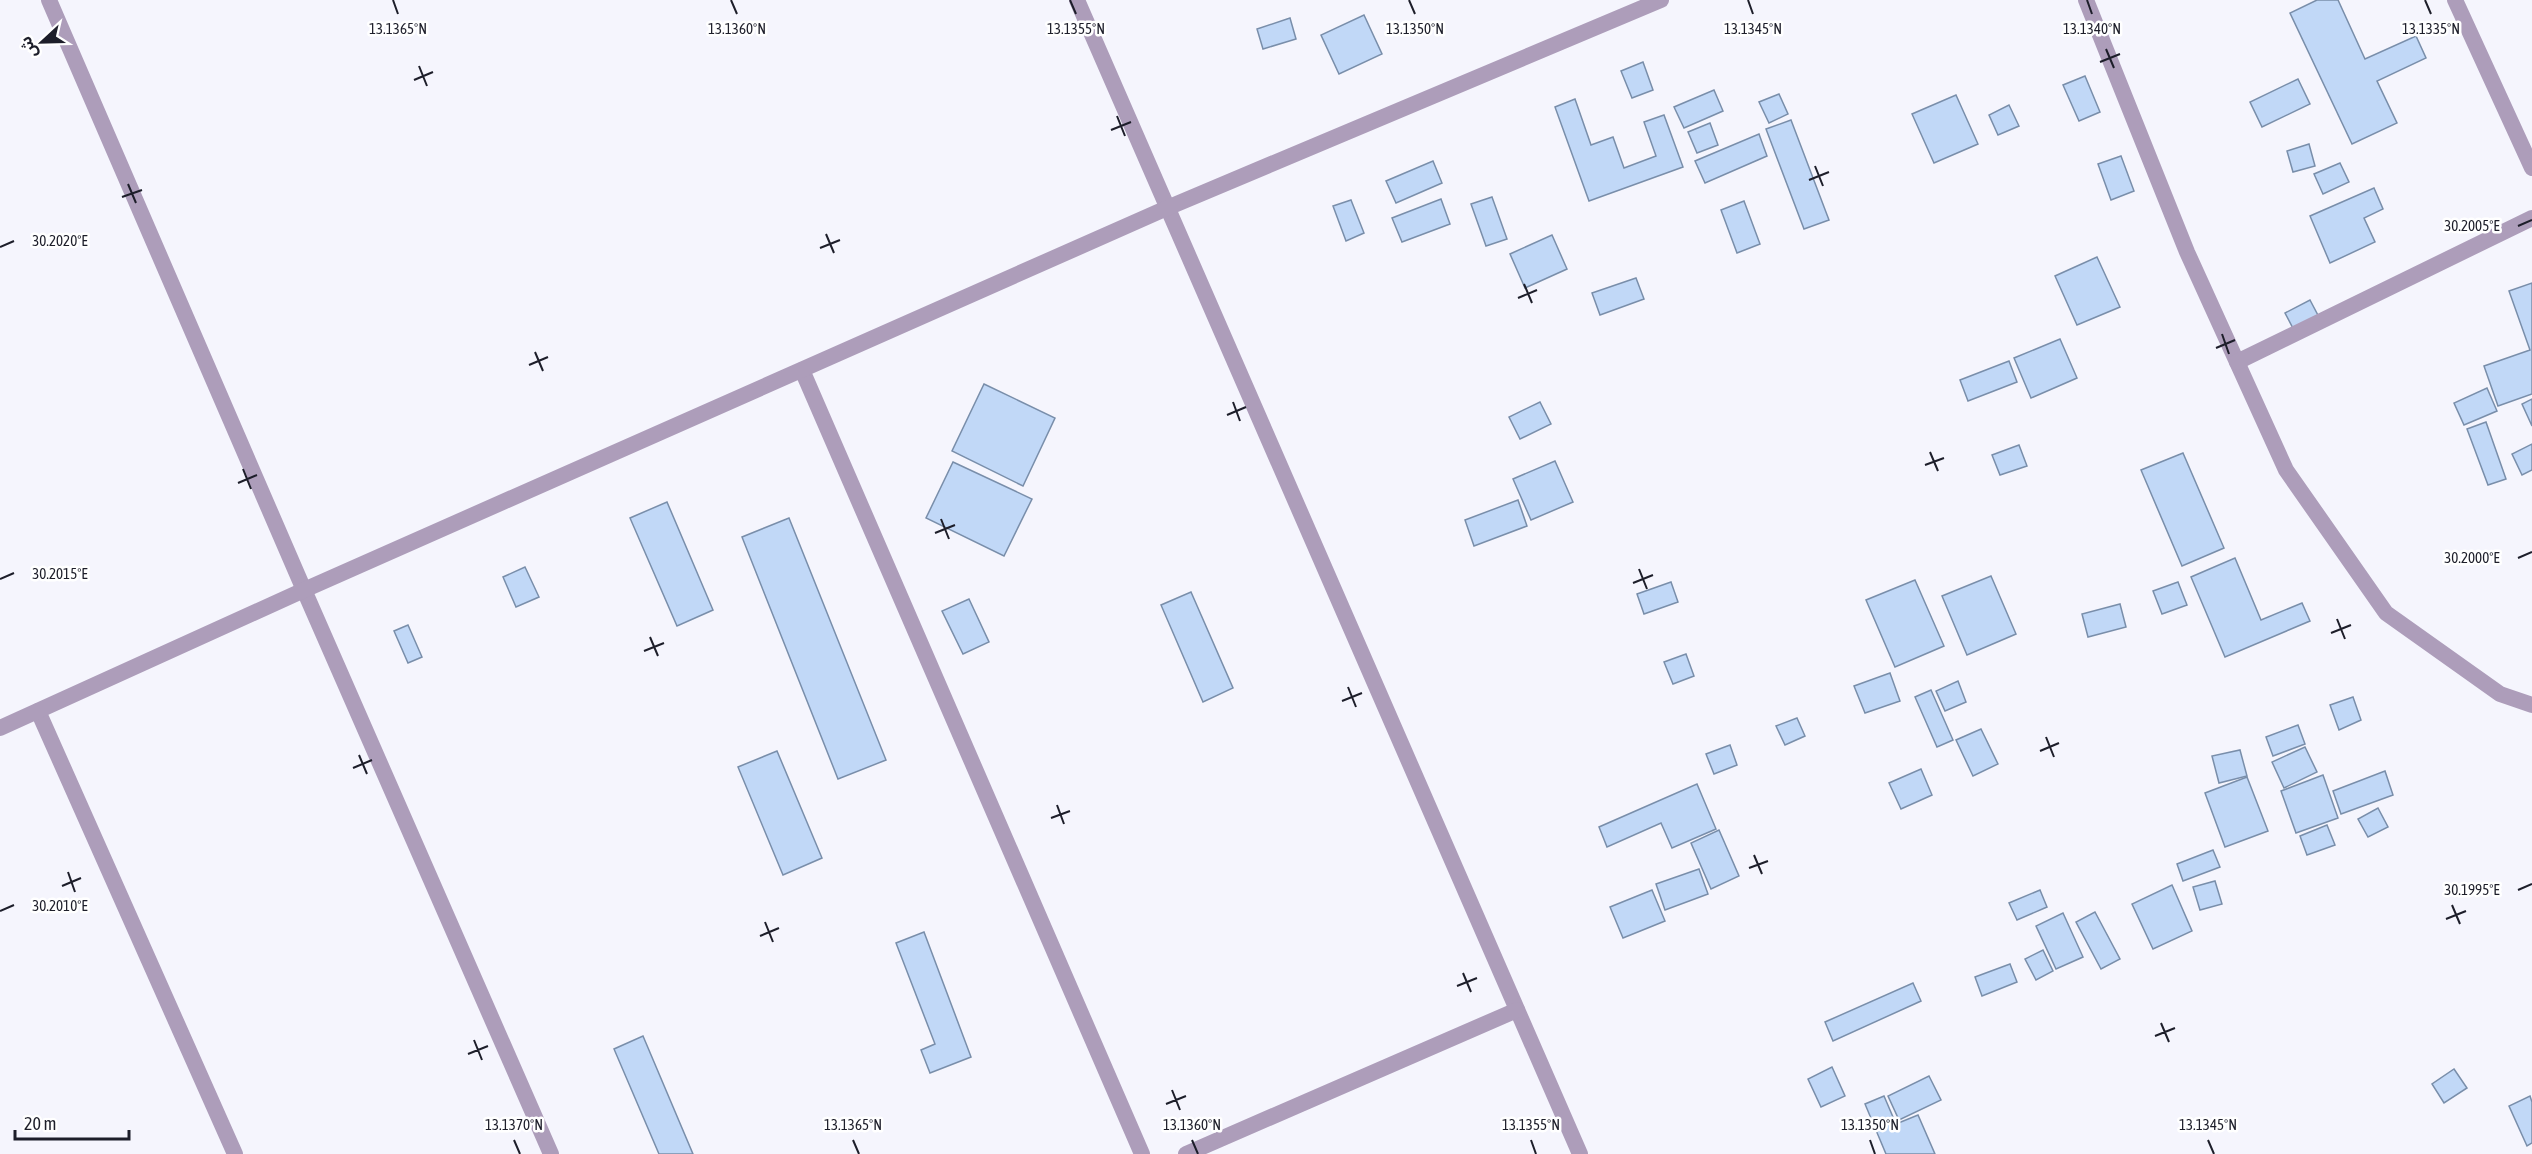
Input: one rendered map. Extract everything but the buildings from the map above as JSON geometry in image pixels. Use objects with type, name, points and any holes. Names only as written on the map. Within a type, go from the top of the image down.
[{"type":"street","points":[[49,0],[551,1154]]},
{"type":"street","points":[[1077,0],[1580,1154]]},
{"type":"street","points":[[0,728],[304,590],[1167,208],[1661,0]]},
{"type":"street","points":[[2086,0],[2187,252],[2286,470],[2386,613],[2500,694],[2532,705]]},
{"type":"street","points":[[2455,0],[2532,168]]},
{"type":"street","points":[[2237,362],[2532,218]]},
{"type":"street","points":[[802,370],[1142,1154]]},
{"type":"street","points":[[38,711],[235,1154]]},
{"type":"street","points":[[1186,1154],[1517,1011]]}]
